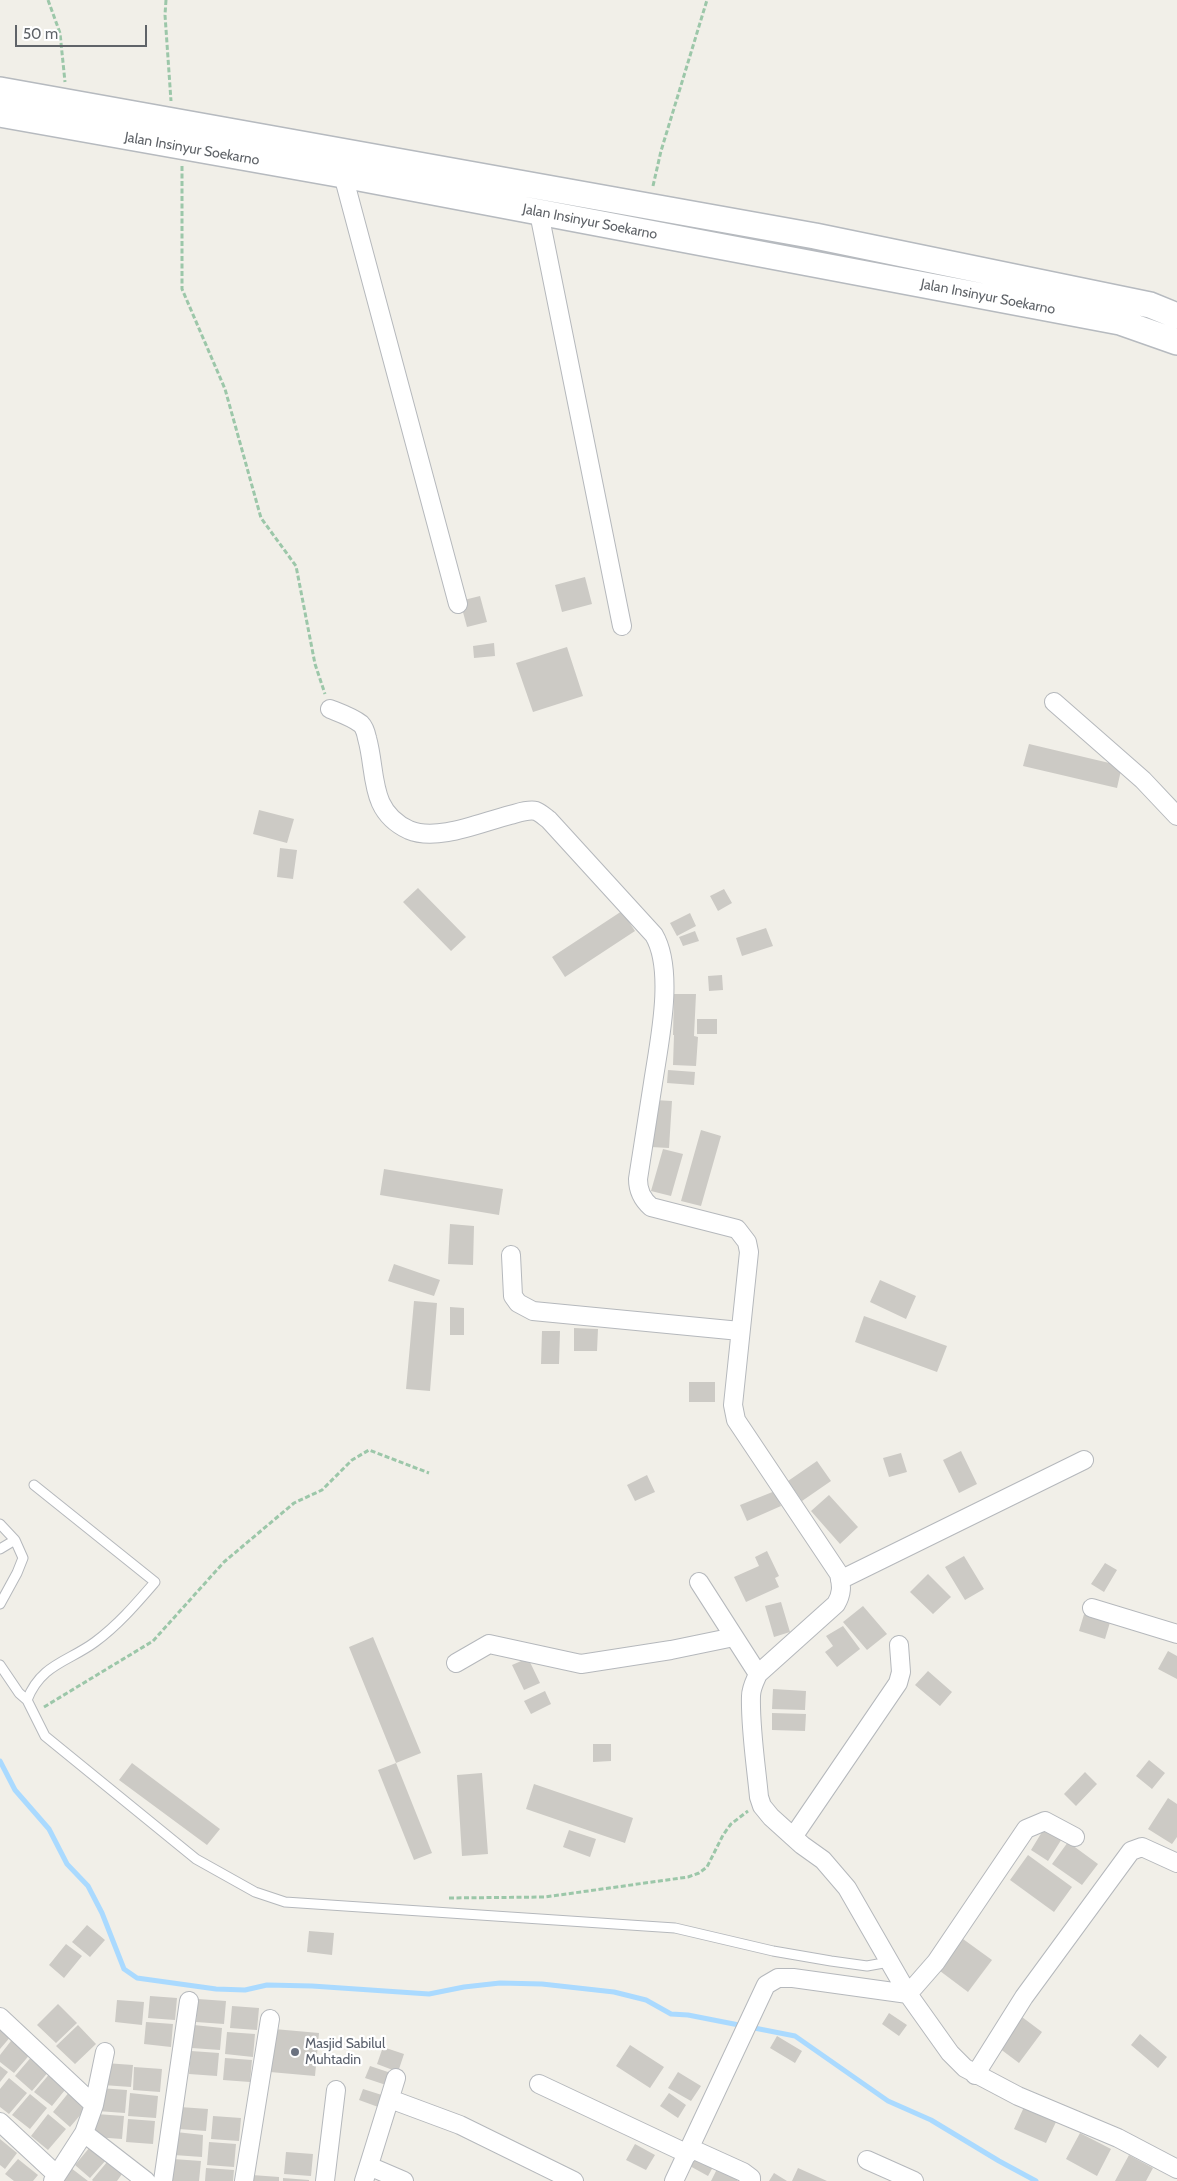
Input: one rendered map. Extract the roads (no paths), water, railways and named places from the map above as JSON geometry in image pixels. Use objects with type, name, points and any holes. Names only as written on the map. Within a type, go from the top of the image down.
[{"type":"main road","name":"Jalan Insinyur Soekarno","points":[[0,90],[68,102],[162,128],[182,146],[1120,322],[1177,342]]},
{"type":"main road","name":"Jalan Insinyur Soekarno","points":[[0,114],[162,128],[648,206],[876,249],[1150,305],[1177,316]]},
{"type":"main road","points":[[866,274],[876,249]]},
{"type":"street","points":[[343,175],[458,604]]},
{"type":"street","points":[[539,213],[622,626]]},
{"type":"street","points":[[1054,702],[1143,780],[1177,816]]},
{"type":"street","points":[[330,708],[362,725],[369,745],[372,779],[378,797],[385,811],[397,823],[416,832],[435,835],[516,814],[536,811],[549,820],[654,935],[659,944],[662,956],[664,993],[638,1186],[643,1199],[651,1207],[730,1226],[743,1235],[749,1252],[733,1405],[736,1420],[839,1574],[840,1580],[841,1595],[836,1604],[758,1674],[750,1695],[759,1797],[762,1806],[793,1837],[831,1867],[846,1888],[908,1994],[950,2053],[964,2068],[1018,2096],[1118,2138],[1177,2169]]},
{"type":"street","points":[[511,1254],[513,1296],[518,1303],[533,1311],[740,1331]]},
{"type":"street","points":[[840,1580],[1084,1460]]},
{"type":"street","points":[[699,1582],[758,1674]]},
{"type":"street","points":[[1092,1608],[1177,1634]]},
{"type":"street","points":[[456,1663],[489,1644],[581,1664],[671,1650],[734,1637]]},
{"type":"street","points":[[793,1837],[898,1683],[901,1672],[899,1645]]},
{"type":"street","points":[[908,1994],[936,1962],[1026,1829],[1045,1821],[1075,1837]]},
{"type":"street","points":[[975,2075],[1024,1997],[1131,1851],[1142,1847],[1177,1863]]},
{"type":"street","points":[[674,2181],[718,2091],[737,2042],[766,1985],[778,1978],[908,1994]]},
{"type":"street","points":[[163,2181],[189,2001]]},
{"type":"street","points":[[0,2017],[94,2105]]},
{"type":"street","points":[[244,2181],[270,2019]]},
{"type":"street","points":[[0,2122],[55,2178],[84,2134],[94,2105],[105,2052]]},
{"type":"street","points":[[396,2078],[367,2173],[404,2181]]},
{"type":"street","points":[[539,2084],[689,2151],[743,2172],[751,2181]]},
{"type":"street","points":[[325,2181],[336,2090]]},
{"type":"street","points":[[390,2099],[460,2125],[574,2181]]},
{"type":"street","points":[[84,2134],[146,2181]]},
{"type":"street","points":[[867,2160],[914,2181]]},
{"type":"lane","points":[[27,1700],[34,1684],[60,1662],[94,1642],[127,1614],[154,1582],[34,1485]]},
{"type":"lane","points":[[0,1524],[15,1540],[23,1558],[0,1604]]},
{"type":"lane","points":[[0,1549],[15,1540]]},
{"type":"lane","points":[[0,1665],[27,1700],[45,1736],[196,1859],[255,1892],[285,1902],[675,1928],[773,1951],[831,1962],[867,1966],[890,1962]]},
{"type":"waterway","points":[[0,1761],[15,1790],[49,1829],[67,1864],[88,1886],[102,1913],[124,1969],[137,1978],[216,1989],[245,1990],[267,1985],[429,1994],[464,1987],[500,1983],[542,1984],[614,1992],[646,2000],[671,2014],[688,2015],[795,2036],[888,2101],[931,2120],[1036,2181]]},
{"type":"place","name":"Masjid Sabilul Muhtadin","points":[[295,2052]]}]
